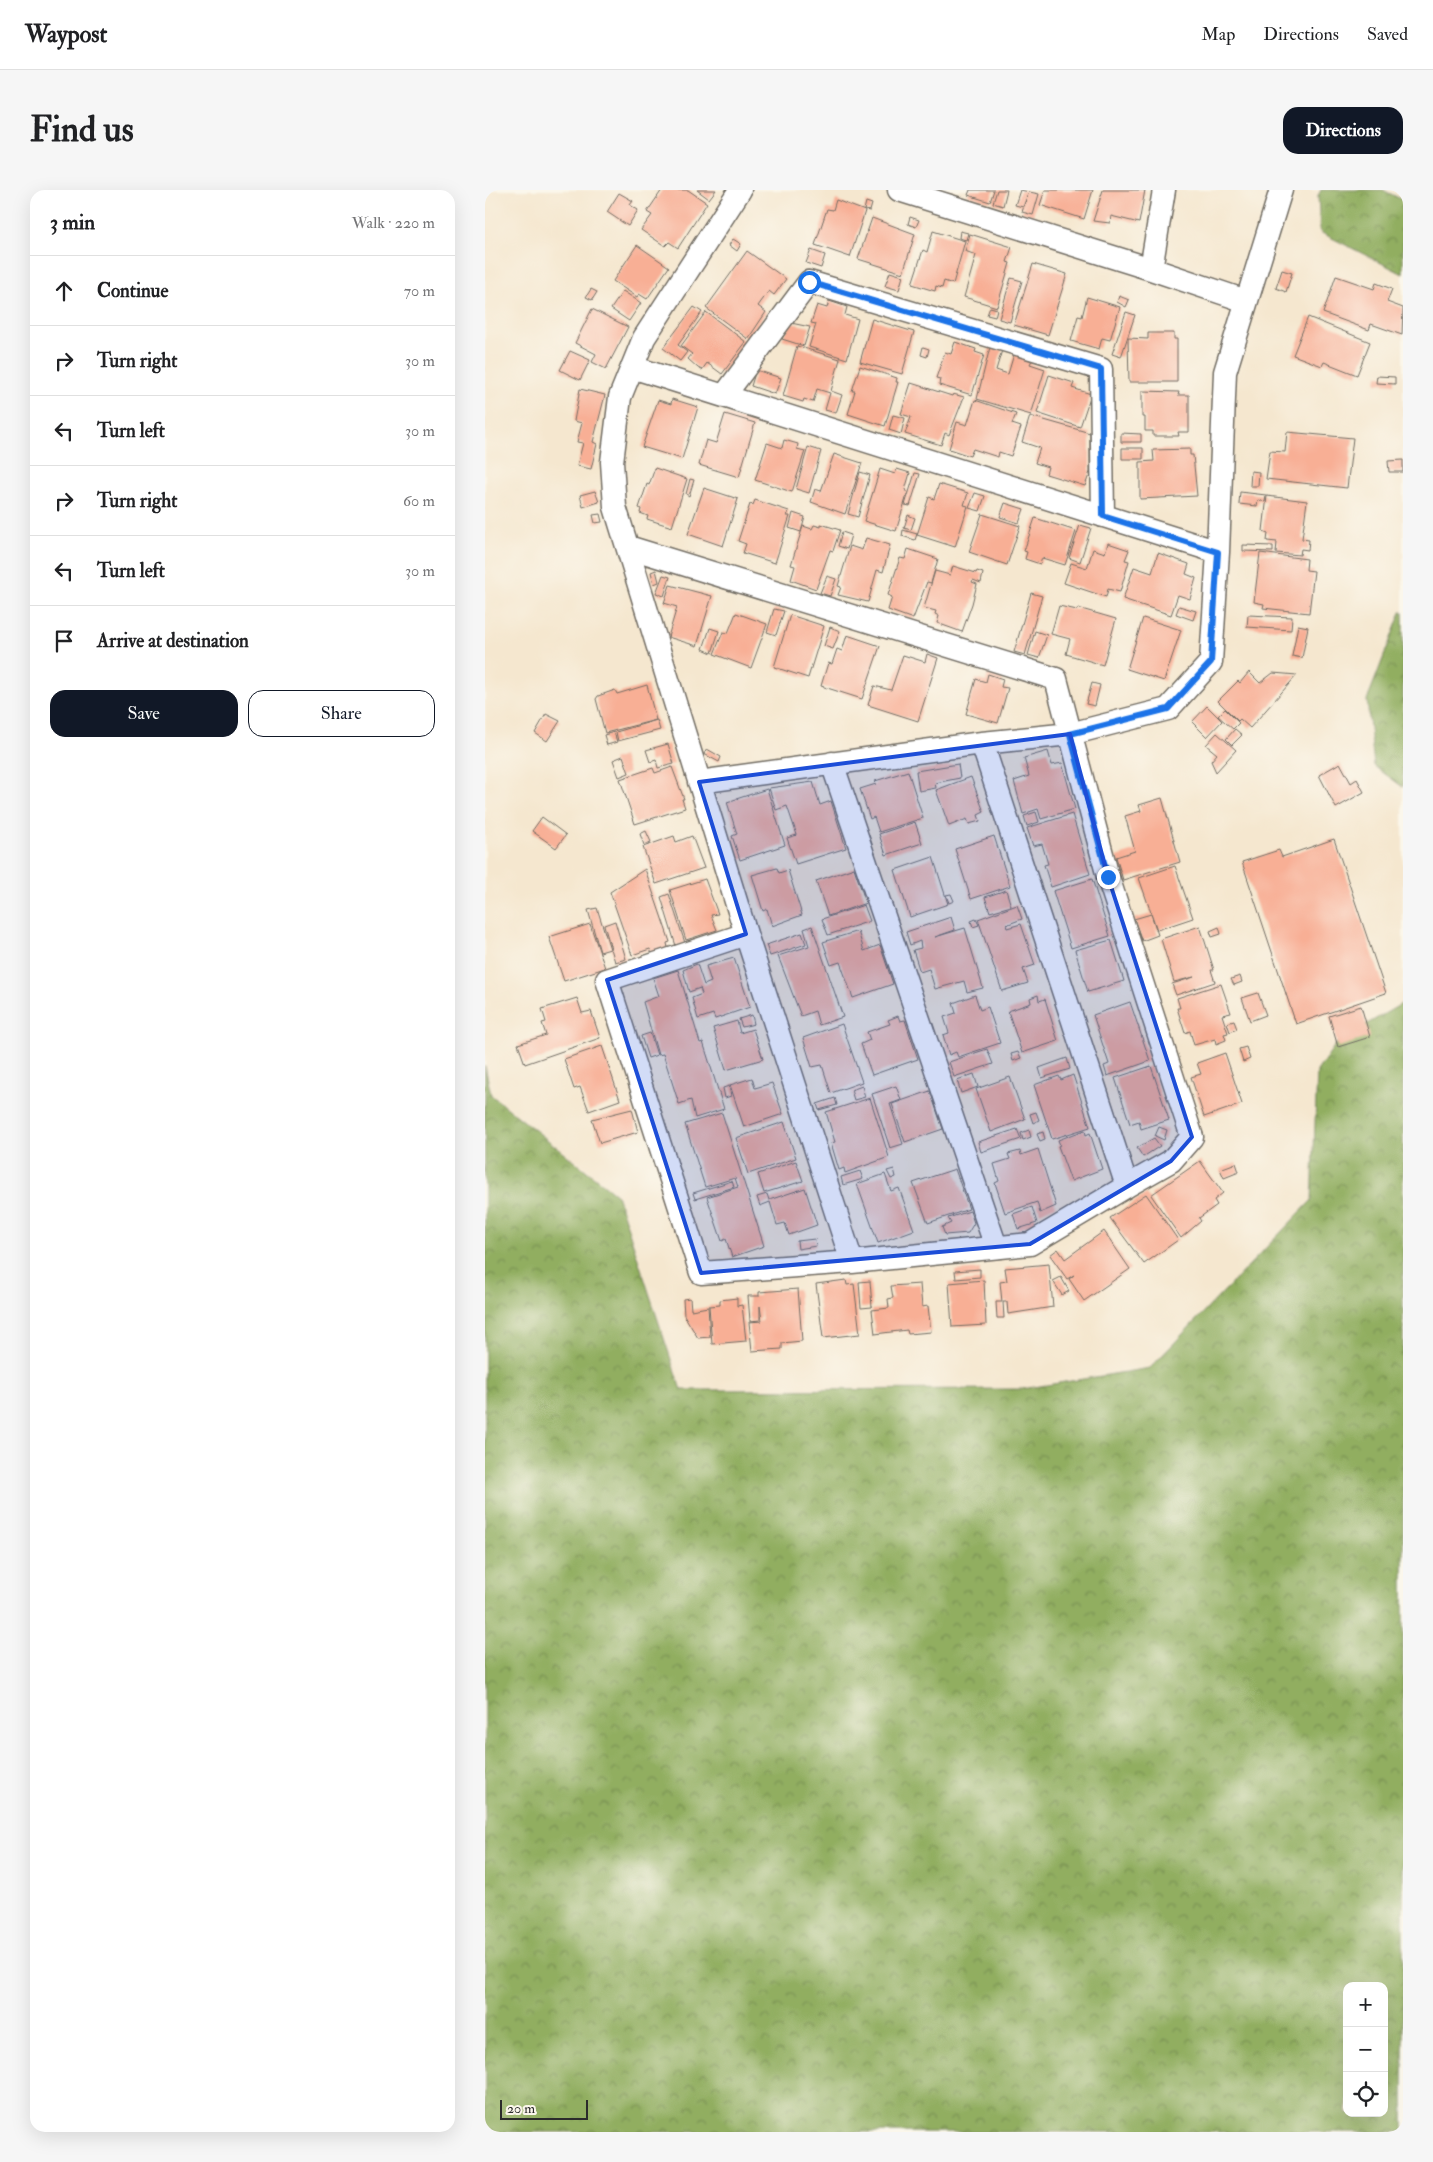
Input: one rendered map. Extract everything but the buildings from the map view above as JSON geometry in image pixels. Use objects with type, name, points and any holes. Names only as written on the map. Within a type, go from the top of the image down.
[{"type":"street","points":[[740,190],[644,338],[620,397],[612,462],[615,507],[746,934],[852,1262]]},
{"type":"street","points":[[899,190],[1151,269],[1246,301]]},
{"type":"street","points":[[1151,269],[1164,190]]},
{"type":"street","points":[[699,782],[982,742],[1070,734],[1168,709],[1211,662],[1218,552],[1225,372],[1281,190]]},
{"type":"street","points":[[724,396],[809,282],[1101,369],[1103,516]]},
{"type":"street","points":[[632,367],[1218,552]]},
{"type":"street","points":[[627,547],[1056,679],[1108,877],[1192,1137],[1171,1161],[1030,1244],[852,1262],[701,1273],[607,980],[746,934]]},
{"type":"street","points":[[982,742],[1127,1186]]},
{"type":"street","points":[[832,763],[996,1247]]},
{"type":"highlighted area","points":[[1070,734],[1108,877],[1192,1137],[1171,1161],[1030,1244],[701,1273],[607,980],[746,934],[699,782]]},
{"type":"green space","points":[[1321,190],[1383,190],[1403,200],[1403,274],[1320,232],[1318,196]]},
{"type":"green space","points":[[1401,612],[1403,612],[1403,787],[1374,766],[1367,700]]},
{"type":"green space","points":[[1403,1003],[1403,2132],[485,2132],[485,1066],[491,1095],[617,1195],[681,1390],[1022,1389],[1150,1368],[1312,1200],[1317,1071],[1338,1041]]},
{"type":"route","points":[[809,282],[1101,369],[1103,516],[1218,552],[1211,662],[1168,709],[1070,734],[1108,877]]}]
